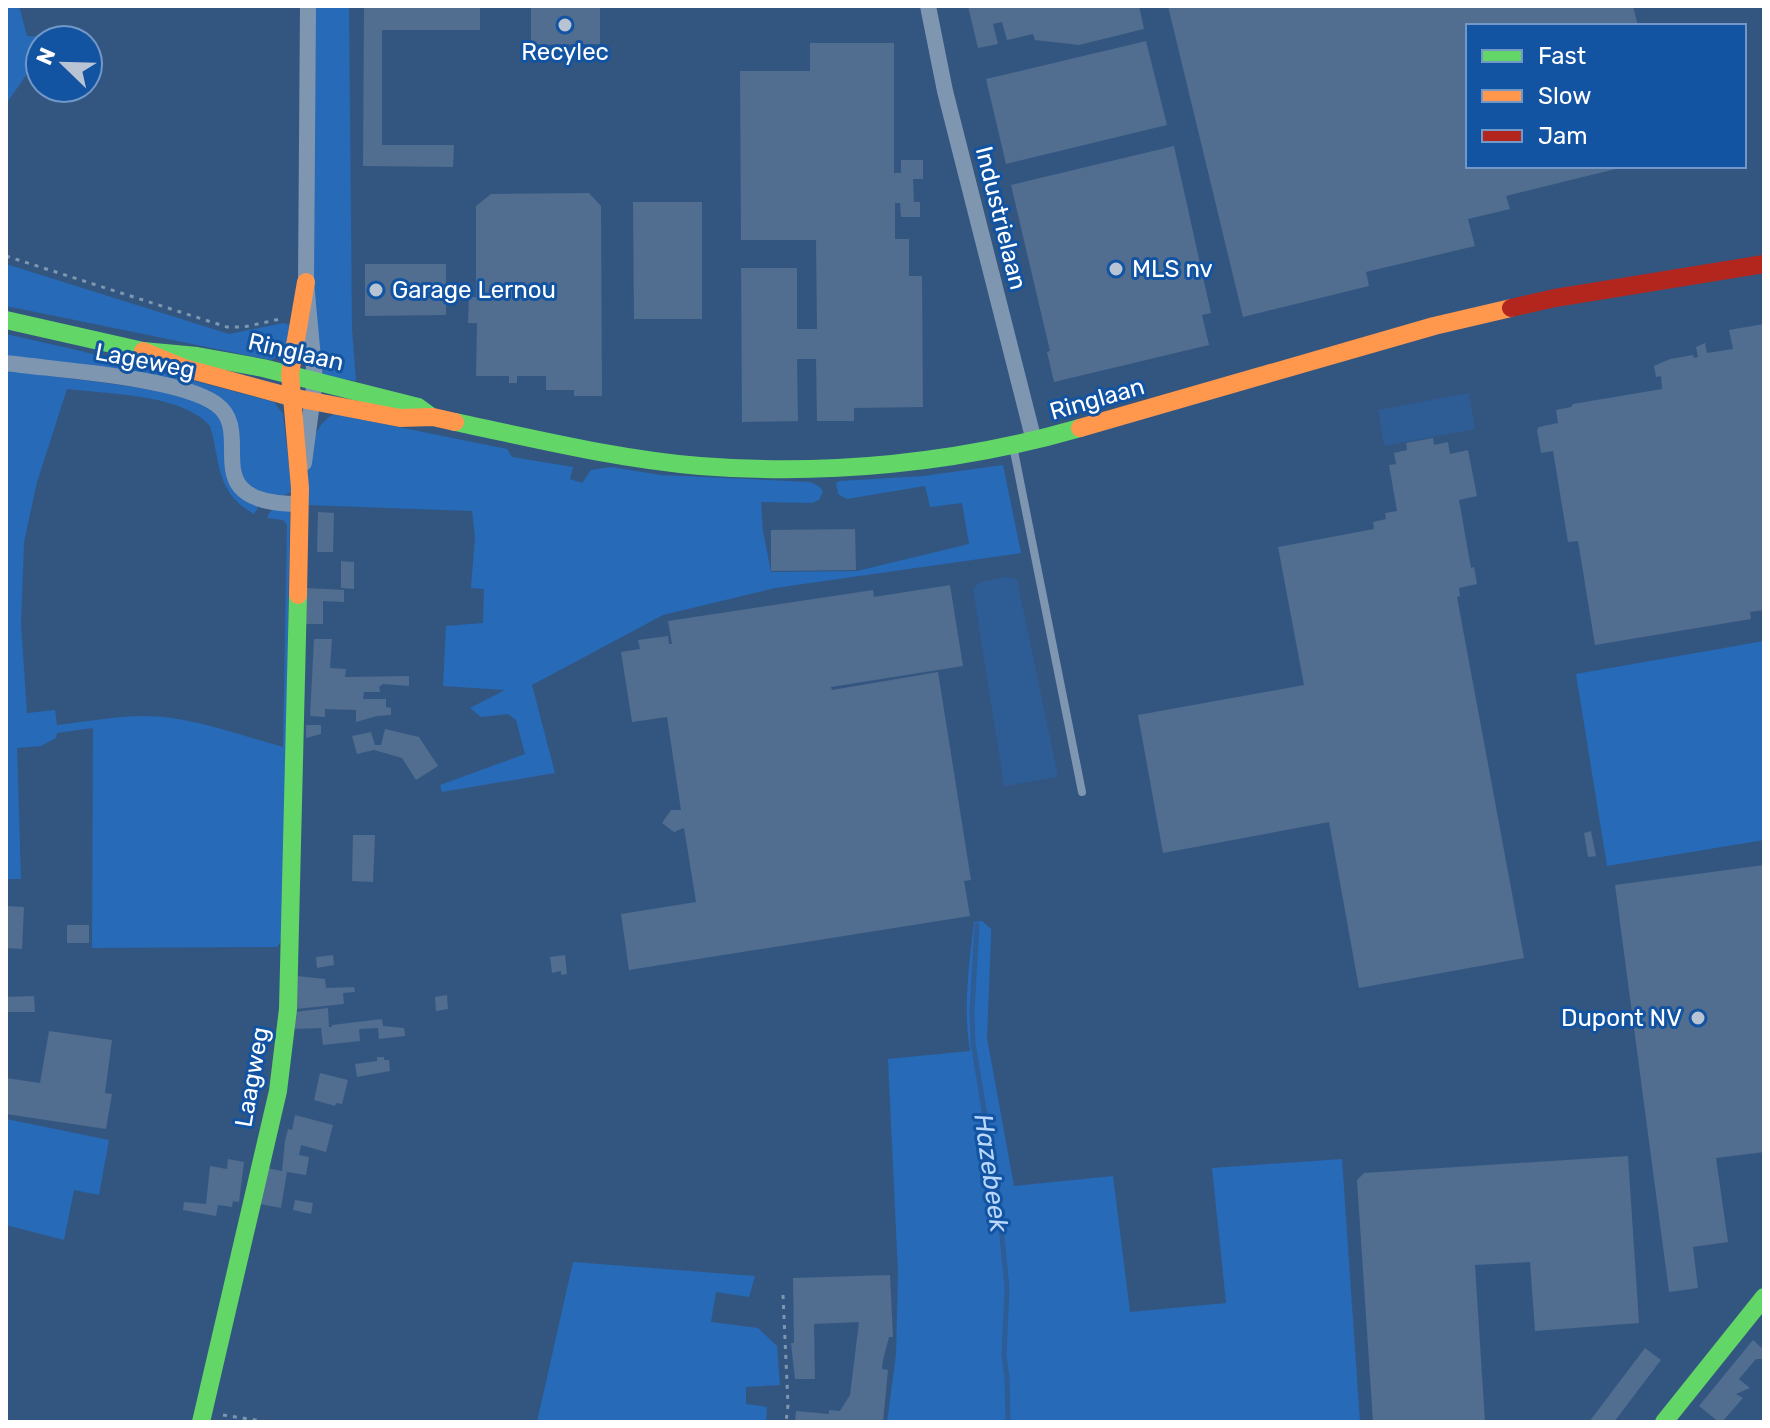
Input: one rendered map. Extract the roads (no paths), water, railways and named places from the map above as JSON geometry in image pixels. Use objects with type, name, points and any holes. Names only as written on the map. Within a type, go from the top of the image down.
[{"type":"main road","name":"Ringlaan","points":[[143,351],[184,368],[291,397],[400,418],[433,417],[614,455],[716,467],[796,469],[874,465],[1034,441],[1434,326],[1555,298],[1764,264]]},
{"type":"main road","points":[[300,496],[290,374],[306,282]]},
{"type":"main road","name":"Ringlaan","points":[[6,320],[143,351],[197,356],[290,374],[418,407],[433,417]]},
{"type":"main road","name":"Laagweg","points":[[202,1417],[278,1091],[288,1009],[300,496]]},
{"type":"main road","points":[[1664,1422],[1764,1297]]},
{"type":"street","points":[[300,496],[315,380],[306,282],[308,6]]},
{"type":"street","name":"Industrielaan","points":[[928,6],[945,91],[1034,441]]},
{"type":"street","name":"Lageweg","points":[[6,363],[163,384],[198,395],[226,413],[231,427],[231,460],[235,479],[248,494],[270,503],[300,496]]},
{"type":"lane","points":[[1012,445],[1082,792]]},
{"type":"waterway","name":"Hazebeek","points":[[977,925],[973,1043],[998,1195],[1007,1288],[1004,1355],[1008,1422]]},
{"type":"place","name":"Recylec","points":[[565,25]]},
{"type":"place","name":"MLS nv","points":[[1116,269]]},
{"type":"place","name":"Garage Lernou","points":[[376,290]]},
{"type":"place","name":"Dupont NV","points":[[1698,1018]]}]
